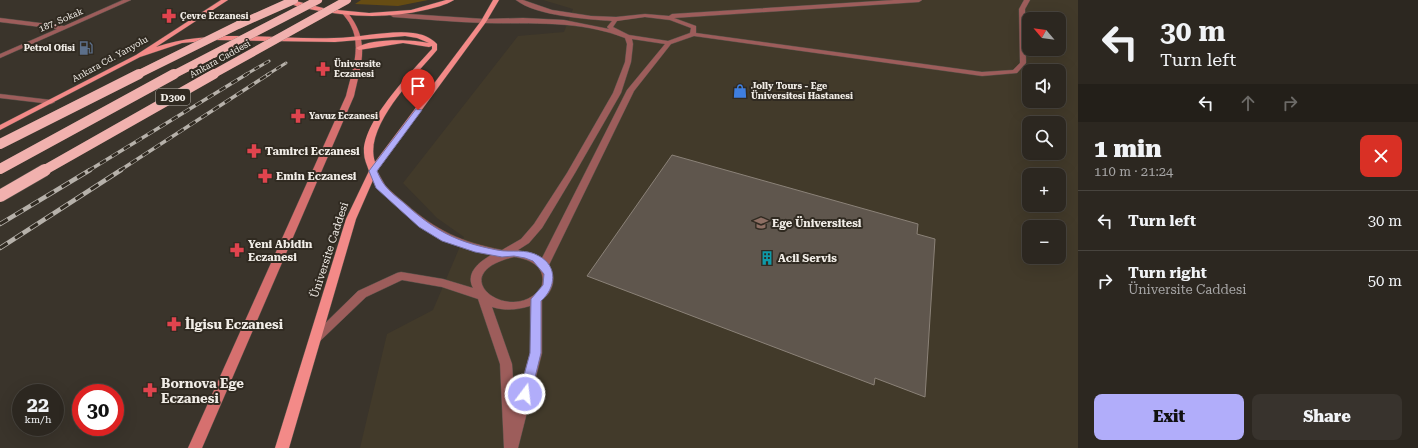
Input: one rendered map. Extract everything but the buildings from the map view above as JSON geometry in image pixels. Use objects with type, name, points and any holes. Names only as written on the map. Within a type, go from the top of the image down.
[{"type":"highway","points":[[0,144],[238,24],[294,0]]},
{"type":"highway","name":"Ankara Caddesi","points":[[0,169],[214,53],[318,0]]},
{"type":"highway","name":"Ankara Caddesi","points":[[0,196],[98,139],[347,0]]},
{"type":"main road","name":"Ankara Cd. Yanyolu","points":[[0,128],[138,56],[225,0]]},
{"type":"main road","points":[[286,0],[311,7],[345,13],[393,15],[420,10],[451,0]]},
{"type":"main road","name":"Üniversite Caddesi","points":[[282,448],[351,219],[373,171],[484,21],[496,0]]},
{"type":"main road","points":[[195,448],[350,96],[358,44],[356,28],[345,13]]},
{"type":"main road","points":[[138,56],[179,42],[198,38],[312,41],[358,44],[420,42],[435,49],[393,99],[381,117],[373,135],[368,152],[373,171]]},
{"type":"street","name":"187. Sokak","points":[[0,56],[67,28],[128,0]]},
{"type":"street","points":[[519,0],[532,7],[546,11],[615,20],[629,17],[920,0]]},
{"type":"street","points":[[393,15],[484,21],[523,20],[564,22],[618,33],[628,37],[669,43],[693,34],[982,74],[1015,72],[1023,63],[1022,8],[1027,0]]},
{"type":"street","points":[[666,16],[694,27],[693,34]]},
{"type":"street","points":[[0,20],[67,28]]},
{"type":"street","points":[[615,20],[610,27],[618,33]]},
{"type":"street","points":[[373,171],[379,186],[422,224],[445,239],[475,249],[502,254],[526,254],[544,265],[549,274],[548,285],[544,293],[536,299],[514,306],[502,306],[491,302],[476,289],[475,280],[477,271],[483,264],[492,258],[502,254],[525,241],[538,226],[572,173],[617,93],[628,62],[630,44],[628,37]]},
{"type":"street","points":[[544,265],[632,90],[669,43]]},
{"type":"street","points":[[0,96],[51,102]]},
{"type":"street","points":[[315,339],[362,294],[401,276],[443,283],[483,296]]},
{"type":"street","points":[[483,296],[506,364],[511,448]]},
{"type":"street","points":[[511,448],[536,353],[536,299]]},
{"type":"shaded area","points":[[361,0],[428,0],[398,6],[355,4]]},
{"type":"shaded area","name":"Ege Üniversitesi","points":[[543,0],[1078,0],[1078,448],[360,448],[387,334],[433,310],[464,237],[437,218],[403,183],[518,36],[564,32],[573,9]]},
{"type":"railway","points":[[245,75],[269,61]]},
{"type":"railway","points":[[267,75],[286,63]]},
{"type":"railway","points":[[88,171],[247,74]]},
{"type":"railway","points":[[119,171],[269,74]]},
{"type":"railway","points":[[0,224],[90,170]]},
{"type":"railway","points":[[0,248],[121,170]]},
{"type":"place","name":"Çevre Eczanesi","points":[[169,16]]},
{"type":"place","name":"Petrol Ofisi","points":[[86,48]]},
{"type":"place","name":"Üniversite Eczanesi","points":[[323,69]]},
{"type":"place","name":"Jolly Tours - Ege Üniversitesi Hastanesi","points":[[740,91]]},
{"type":"place","name":"Yavuz Eczanesi","points":[[298,116]]},
{"type":"place","name":"Tamirci Eczanesi","points":[[254,151]]},
{"type":"place","name":"Emin Eczanesi","points":[[265,176]]},
{"type":"place","name":"Ege Üniversitesi","points":[[761,223]]},
{"type":"place","name":"Yeni Abidin Eczanesi","points":[[237,250]]},
{"type":"place","name":"Acil Servis","points":[[767,258]]},
{"type":"place","name":"İlgisu Eczanesi","points":[[174,324]]},
{"type":"place","name":"Bornova Ege Eczanesi","points":[[150,390]]},
{"type":"route","points":[[418,110],[373,171],[379,186],[422,224],[445,239],[475,249],[502,254],[526,254],[544,265],[549,274],[548,285],[544,293],[536,299],[536,353],[525,394]]}]
